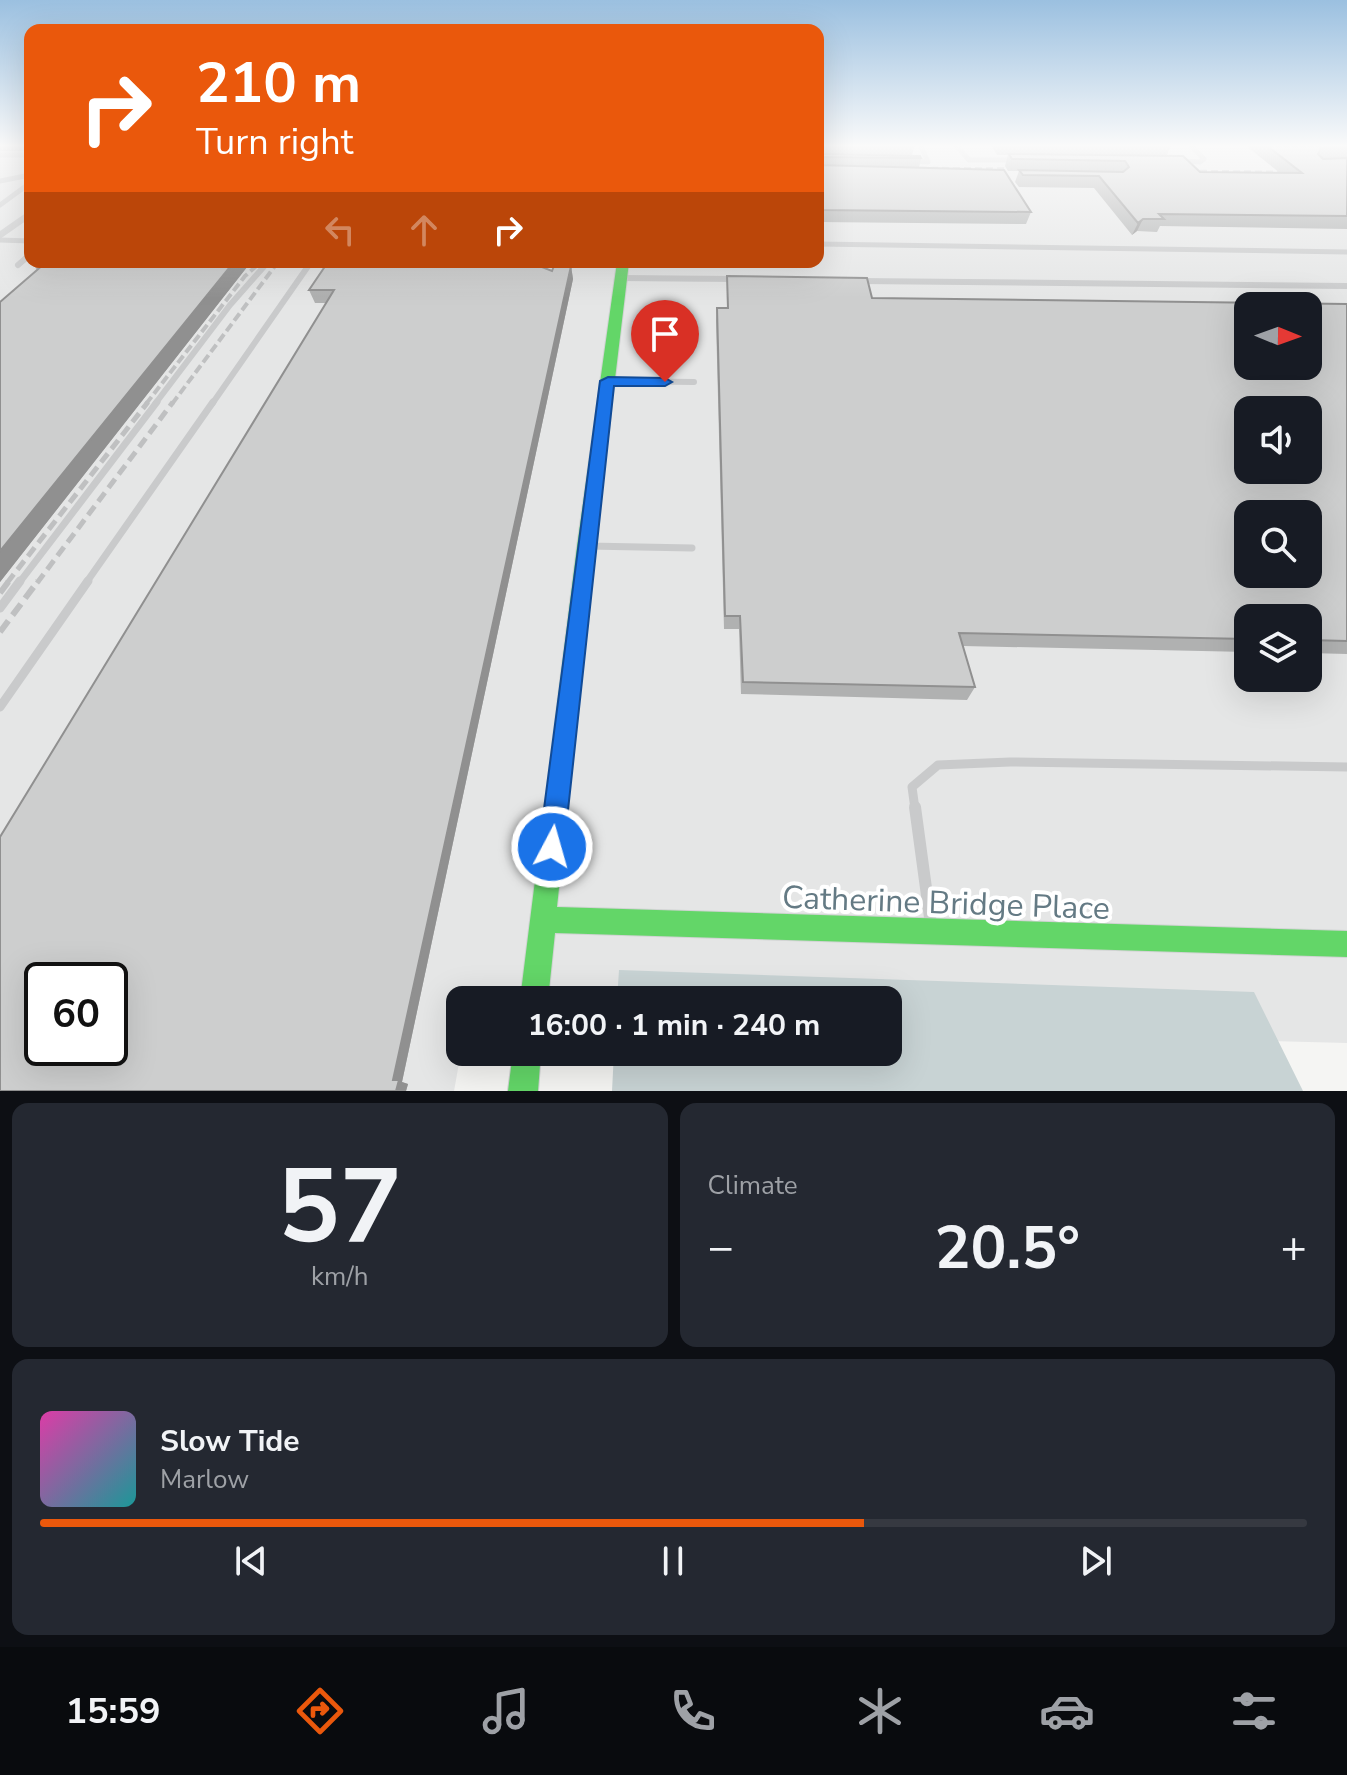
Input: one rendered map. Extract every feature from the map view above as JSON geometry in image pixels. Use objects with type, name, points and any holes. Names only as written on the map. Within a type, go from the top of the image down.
[{"type":"main road","points":[[536,986],[586,546],[622,270]]},
{"type":"main road","name":"Catherine Bridge Place","points":[[544,920],[932,934],[1347,944]]},
{"type":"main road","points":[[523,1091],[526,1066]]},
{"type":"street","points":[[0,238],[24,219]]},
{"type":"lane","points":[[0,238],[24,240]]},
{"type":"lane","points":[[824,244],[1347,252]]},
{"type":"lane","points":[[18,265],[24,260]]},
{"type":"lane","points":[[0,608],[230,305],[263,268]]},
{"type":"lane","points":[[0,707],[307,268]]},
{"type":"lane","points":[[622,270],[739,279]]},
{"type":"lane","points":[[845,280],[1347,286]]},
{"type":"lane","points":[[608,381],[694,382]]},
{"type":"lane","points":[[586,546],[692,548]]},
{"type":"lane","points":[[932,934],[912,787],[938,765],[1010,762],[1347,767]]},
{"type":"shaded area","points":[[0,196],[24,196],[24,268],[824,268],[824,196],[1347,196],[1347,1043],[902,1031],[902,986],[446,986],[446,1066],[458,1066],[454,1091],[0,1091]]},
{"type":"shaded area","points":[[619,970],[1254,992],[1303,1091],[612,1091],[613,1066],[902,1066],[902,986],[618,986]]},
{"type":"building","points":[[824,196],[1021,196],[1031,212],[824,210]]},
{"type":"building","points":[[1116,196],[1347,196],[1347,216],[1159,214],[1164,219],[1143,219],[1138,223]]},
{"type":"building","points":[[39,268],[229,268],[0,551],[0,302]]},
{"type":"building","points":[[324,268],[544,268],[552,271],[553,268],[571,268],[393,1080],[399,1080],[396,1091],[0,1091],[0,837],[334,290],[309,290]]},
{"type":"building","points":[[727,276],[867,278],[872,298],[1234,303],[1234,380],[1322,380],[1322,304],[1347,304],[1347,641],[1322,640],[1322,604],[1234,604],[1234,639],[959,633],[975,687],[743,682],[740,616],[725,616],[717,308],[728,308]]},
{"type":"railway","points":[[146,404],[254,268]]},
{"type":"railway","points":[[172,404],[274,268]]},
{"type":"railway","points":[[7,583],[148,402]]},
{"type":"railway","points":[[37,583],[173,402]]},
{"type":"railway","points":[[0,593],[9,581]]},
{"type":"railway","points":[[0,632],[38,581]]},
{"type":"traffic: fast","points":[[536,986],[586,546],[622,268]]},
{"type":"traffic: fast","points":[[544,920],[1347,944]]},
{"type":"traffic: fast","points":[[523,1091],[526,1066]]},
{"type":"route","points":[[552,847],[608,381],[665,382]]}]
